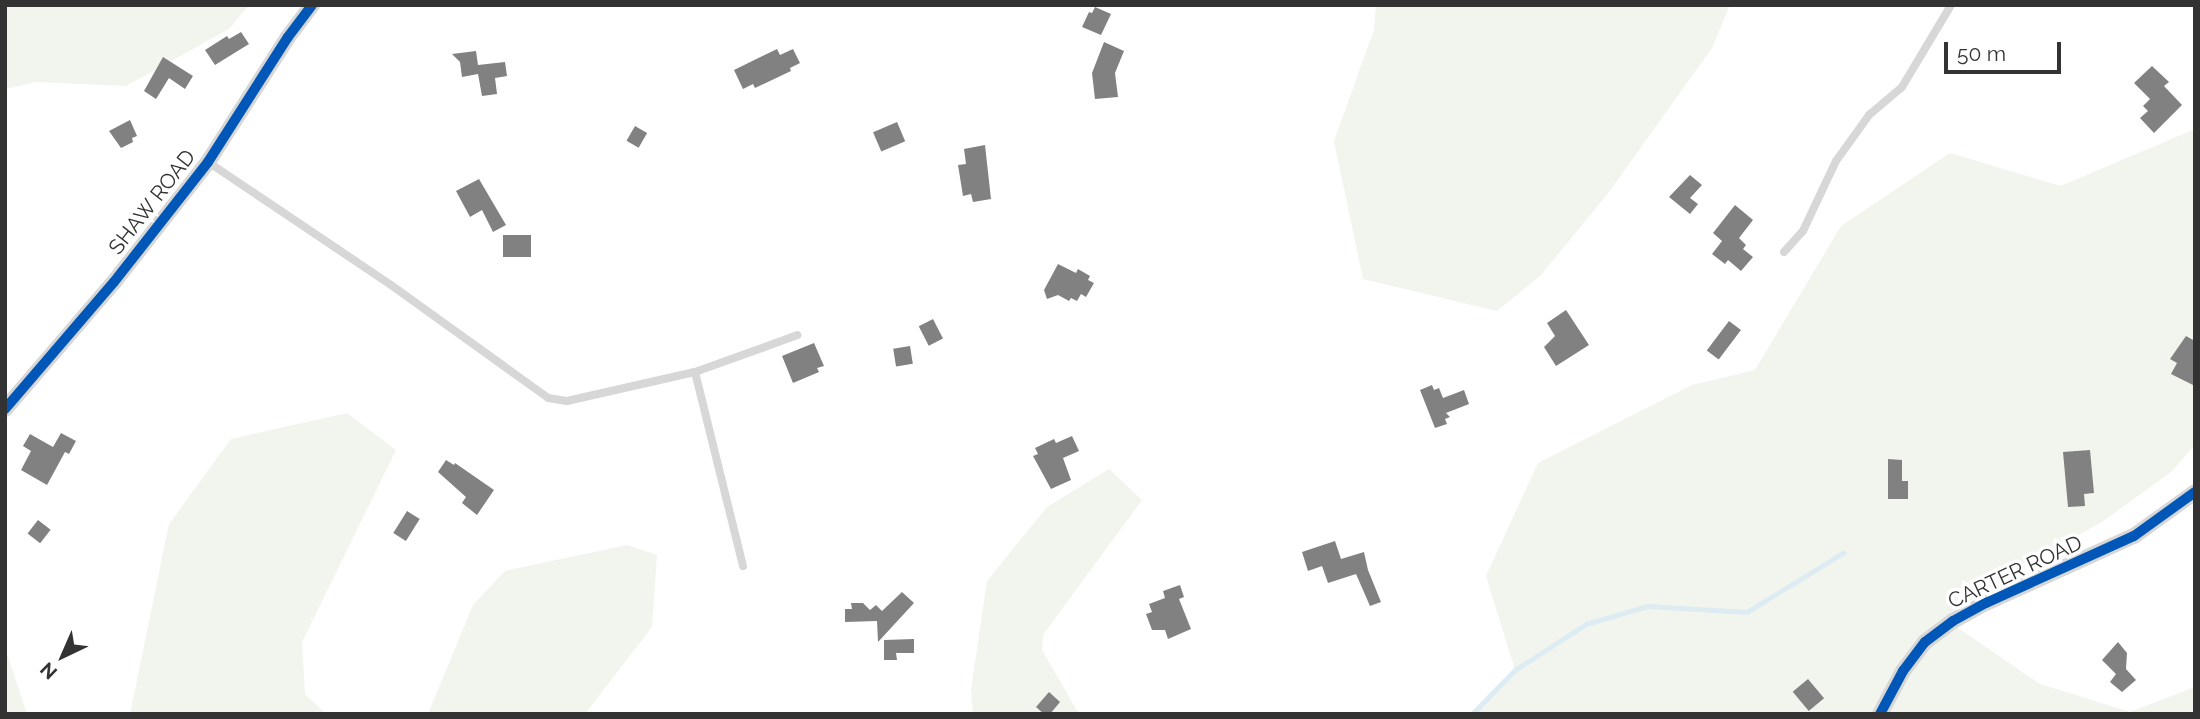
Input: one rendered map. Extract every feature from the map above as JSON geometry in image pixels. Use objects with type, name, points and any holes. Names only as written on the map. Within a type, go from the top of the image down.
[{"type":"street","name":"SHAW ROAD","points":[[5,409],[114,282],[208,162],[288,37],[312,5]]},
{"type":"street","name":"CARTER ROAD","points":[[1880,714],[1903,671],[1925,642],[1953,621],[1986,603],[2134,536],[2195,492]]},
{"type":"lane","points":[[1784,252],[1803,231],[1836,161],[1869,115],[1902,86],[1951,5]]},
{"type":"lane","points":[[208,162],[391,285],[548,398],[568,401],[695,372],[798,335]]},
{"type":"lane","points":[[695,372],[743,566]]},
{"type":"shaded area","points":[[5,5],[249,5],[229,29],[126,86],[36,82],[5,89]]},
{"type":"shaded area","points":[[1376,5],[1730,5],[1712,48],[1609,192],[1541,275],[1497,311],[1363,279],[1334,141],[1374,30]]},
{"type":"shaded area","points":[[2195,129],[2195,445],[2171,472],[2102,522],[2021,566],[1945,619],[2040,684],[2130,712],[2195,687],[2195,714],[1472,714],[1515,670],[1486,576],[1538,463],[1692,385],[1755,370],[1841,226],[1950,153],[2061,186]]},
{"type":"shaded area","points":[[347,413],[396,450],[302,642],[305,694],[326,714],[130,714],[169,524],[231,439]]},
{"type":"shaded area","points":[[1109,469],[1142,500],[1043,635],[1042,650],[1079,714],[973,714],[971,690],[987,581],[1047,507]]},
{"type":"shaded area","points":[[627,545],[657,555],[652,627],[585,714],[428,714],[473,605],[505,571]]},
{"type":"shaded area","points":[[5,648],[27,714],[5,714]]},
{"type":"building","points":[[1095,7],[1111,14],[1101,35],[1082,27],[1089,12],[1092,13]]},
{"type":"building","points":[[241,32],[249,44],[215,65],[205,50],[227,36],[229,39]]},
{"type":"building","points":[[1104,42],[1124,51],[1115,73],[1118,97],[1095,99],[1092,73]]},
{"type":"building","points":[[777,49],[780,55],[793,49],[800,63],[790,68],[791,71],[755,88],[753,84],[743,89],[734,70]]},
{"type":"building","points":[[476,51],[478,65],[505,62],[507,76],[495,78],[497,94],[482,96],[478,74],[462,77],[460,62],[452,54]]},
{"type":"building","points":[[163,57],[193,76],[185,89],[169,78],[156,99],[144,91]]},
{"type":"building","points":[[2152,66],[2169,82],[2164,86],[2182,105],[2154,133],[2140,118],[2148,111],[2143,106],[2150,99],[2134,83]]},
{"type":"building","points":[[130,120],[137,136],[132,138],[133,142],[121,148],[109,131]]},
{"type":"building","points":[[897,122],[905,141],[881,151],[873,132]]},
{"type":"building","points":[[635,126],[647,133],[639,148],[626,141]]},
{"type":"building","points":[[985,145],[991,199],[973,202],[971,194],[963,196],[958,165],[966,164],[964,149]]},
{"type":"building","points":[[1690,175],[1702,185],[1690,198],[1698,204],[1690,214],[1669,197]]},
{"type":"building","points":[[479,179],[506,225],[493,232],[482,210],[470,217],[456,191]]},
{"type":"building","points":[[1735,205],[1753,220],[1739,238],[1746,245],[1743,249],[1753,257],[1741,271],[1728,260],[1725,264],[1712,254],[1722,241],[1713,233]]},
{"type":"building","points":[[503,235],[531,235],[531,257],[503,257]]},
{"type":"building","points":[[1058,264],[1076,273],[1078,269],[1090,276],[1088,280],[1094,283],[1086,297],[1081,294],[1077,301],[1071,298],[1069,301],[1058,295],[1047,299],[1044,290]]},
{"type":"building","points":[[1566,310],[1589,345],[1556,366],[1544,347],[1555,336],[1547,323]]},
{"type":"building","points":[[933,319],[943,339],[929,346],[919,326]]},
{"type":"building","points":[[1729,321],[1741,330],[1719,360],[1707,351]]},
{"type":"building","points":[[2186,336],[2195,341],[2195,386],[2171,374],[2177,363],[2170,359]]},
{"type":"building","points":[[814,343],[824,366],[817,368],[819,372],[793,383],[782,356]]},
{"type":"building","points":[[910,346],[913,364],[896,366],[893,349]]},
{"type":"building","points":[[1432,385],[1434,390],[1439,388],[1443,398],[1464,390],[1469,404],[1446,413],[1450,417],[1445,419],[1447,424],[1435,428],[1420,390]]},
{"type":"building","points":[[61,433],[76,441],[69,454],[65,452],[47,485],[21,470],[31,451],[23,446],[30,434],[53,447]]},
{"type":"building","points":[[1072,436],[1079,451],[1063,458],[1071,480],[1051,489],[1033,456],[1038,454],[1035,448],[1054,439],[1056,443]]},
{"type":"building","points":[[2090,450],[2094,493],[2084,494],[2085,506],[2068,507],[2063,452]]},
{"type":"building","points":[[1888,459],[1902,460],[1902,481],[1908,481],[1908,499],[1888,499]]},
{"type":"building","points":[[446,460],[454,465],[455,463],[494,490],[477,515],[462,503],[466,497],[438,472]]},
{"type":"building","points":[[407,511],[420,519],[406,541],[393,533]]},
{"type":"building","points":[[38,520],[51,530],[40,543],[28,533]]},
{"type":"building","points":[[1335,541],[1341,559],[1364,552],[1381,602],[1370,606],[1356,574],[1328,583],[1322,566],[1308,571],[1302,552]]},
{"type":"building","points":[[1180,585],[1184,597],[1179,599],[1191,629],[1168,639],[1165,630],[1152,630],[1146,614],[1152,612],[1149,604],[1165,598],[1163,591]]},
{"type":"building","points":[[902,592],[914,603],[878,642],[877,621],[845,622],[845,609],[852,609],[851,603],[863,603],[870,610],[876,605],[882,611]]},
{"type":"building","points":[[914,639],[914,653],[896,653],[897,660],[884,660],[884,640]]},
{"type":"building","points":[[2118,642],[2127,653],[2126,669],[2136,680],[2122,692],[2110,682],[2116,674],[2102,660]]},
{"type":"building","points":[[1808,679],[1824,698],[1809,711],[1793,692]]},
{"type":"building","points":[[1049,692],[1060,702],[1050,714],[1044,714],[1036,707]]},
{"type":"waterway","points":[[1472,714],[1515,670],[1586,624],[1648,606],[1747,612],[1843,553]]},
{"type":"cycle path","points":[[5,409],[114,282],[208,162],[288,37],[312,5]]},
{"type":"cycle path","points":[[1880,714],[1903,671],[1925,642],[1953,621],[1986,603],[2134,536],[2195,492]]}]
